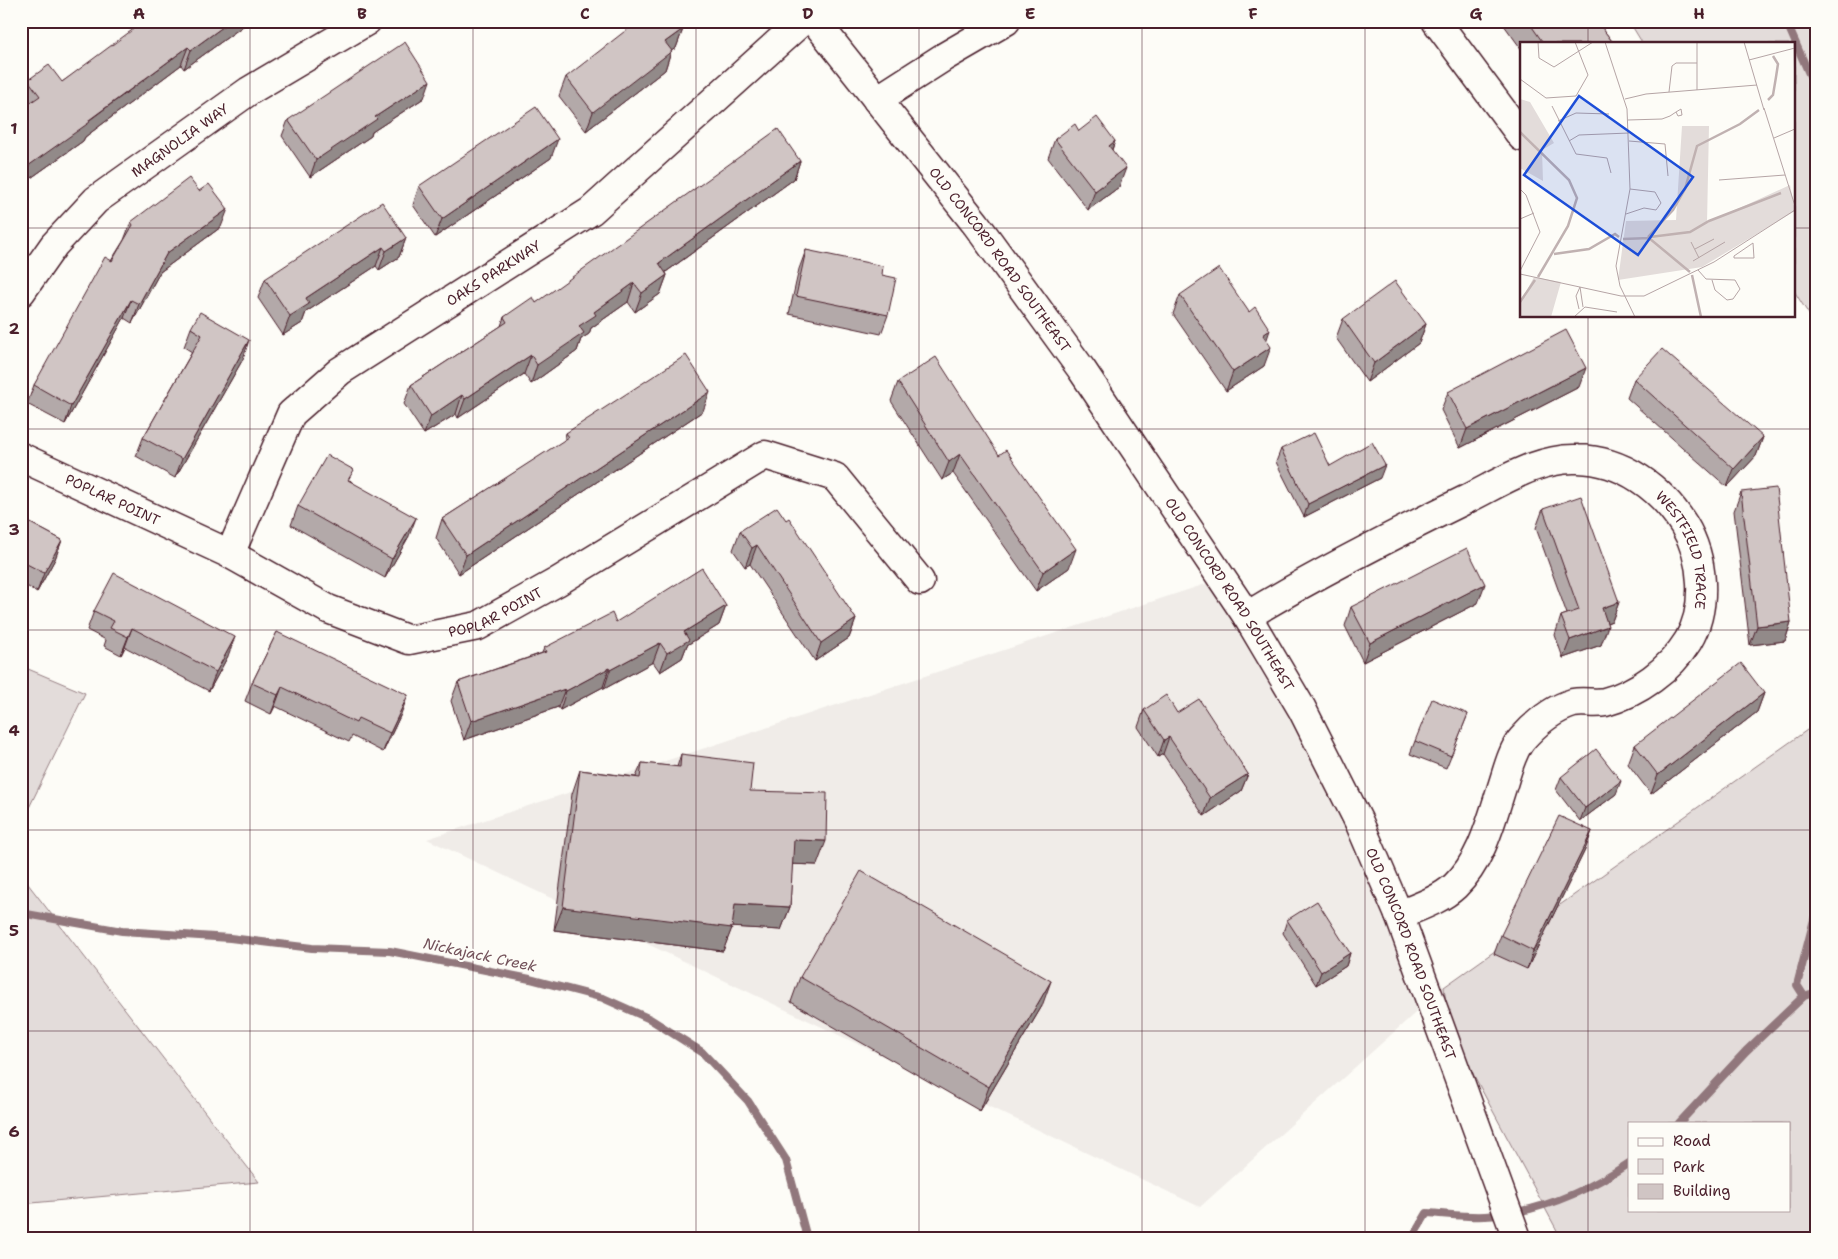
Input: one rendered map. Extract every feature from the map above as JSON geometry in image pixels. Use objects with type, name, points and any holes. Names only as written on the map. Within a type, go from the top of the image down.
[{"type":"street","name":"MAGNOLIA WAY","points":[[21,292],[54,246],[96,200],[250,91],[367,21]]},
{"type":"street","name":"OAKS PARKWAY","points":[[230,554],[291,414],[340,371],[591,211],[802,21]]},
{"type":"street","name":"OLD CONCORD ROAD SOUTHEAST","points":[[815,21],[976,224],[1082,370],[1247,616],[1302,708],[1375,857],[1399,915],[1518,1238]]},
{"type":"street","points":[[877,100],[944,57],[1006,21]]},
{"type":"street","points":[[1436,21],[1520,134]]},
{"type":"street","name":"POPLAR POINT","points":[[21,456],[230,554],[328,609],[409,640],[478,626],[557,582],[765,455],[835,477],[920,581]]},
{"type":"street","name":"WESTFIELD TRACE","points":[[1247,616],[1378,542],[1542,463],[1577,458],[1612,464],[1645,480],[1672,505],[1690,536],[1700,570],[1700,606],[1688,640],[1666,668],[1636,690],[1603,702],[1574,703],[1545,716],[1520,741],[1506,774],[1487,834],[1473,863],[1454,886],[1432,901],[1399,915]]},
{"type":"shaded area","points":[[1221,579],[1444,987],[1200,1207],[427,839]]},
{"type":"green space","points":[[1629,21],[1817,21],[1817,327],[1796,294],[1796,42],[1642,42]]},
{"type":"green space","points":[[21,666],[85,693],[21,824]]},
{"type":"green space","points":[[1817,723],[1817,1238],[1561,1238],[1449,1029],[1444,987]]},
{"type":"green space","points":[[21,875],[259,1182],[21,1204]]},
{"type":"building","points":[[152,21],[231,21],[191,50],[188,47],[89,120],[90,122],[21,171],[21,120],[26,117],[21,109],[40,96],[28,80],[49,65],[62,82],[143,22],[145,26]]},
{"type":"building","points":[[638,21],[677,21],[683,29],[665,42],[672,51],[593,112],[566,77]]},
{"type":"building","points":[[1528,21],[1597,21],[1613,42],[1543,42]]},
{"type":"building","points":[[405,42],[430,81],[375,117],[377,119],[316,160],[288,120]]},
{"type":"building","points":[[536,107],[558,139],[442,219],[419,186]]},
{"type":"building","points":[[1097,117],[1115,141],[1109,146],[1126,168],[1095,191],[1055,139],[1075,124],[1079,131]]},
{"type":"building","points":[[778,129],[800,161],[659,263],[667,275],[642,293],[634,283],[594,312],[596,315],[579,326],[584,333],[537,365],[531,355],[465,399],[462,395],[431,416],[411,385],[507,322],[504,317],[533,297],[536,303]]},
{"type":"building","points":[[189,178],[199,191],[209,184],[228,209],[167,253],[139,304],[131,300],[71,406],[34,385],[105,257],[112,261],[133,225],[131,222]]},
{"type":"building","points":[[382,202],[406,238],[386,251],[383,247],[306,298],[309,304],[290,316],[265,279]]},
{"type":"building","points":[[806,250],[883,266],[882,275],[896,278],[888,315],[796,296]]},
{"type":"building","points":[[1219,268],[1249,312],[1255,307],[1270,330],[1263,335],[1271,347],[1233,372],[1180,295]]},
{"type":"building","points":[[1395,281],[1426,324],[1374,363],[1343,319]]},
{"type":"building","points":[[200,312],[249,340],[182,459],[143,438],[202,335],[191,328]]},
{"type":"building","points":[[1566,330],[1586,368],[1467,429],[1448,392]]},
{"type":"building","points":[[1662,349],[1763,437],[1734,469],[1634,379]]},
{"type":"building","points":[[686,355],[710,392],[466,555],[442,519],[569,437],[566,433]]},
{"type":"building","points":[[936,357],[999,455],[1006,450],[1076,549],[1043,572],[960,454],[949,462],[898,382]]},
{"type":"building","points":[[1314,433],[1330,466],[1372,442],[1385,465],[1308,504],[1281,449]]},
{"type":"building","points":[[327,455],[354,470],[348,480],[416,518],[392,559],[298,506]]},
{"type":"building","points":[[1776,488],[1791,622],[1757,626],[1741,492]]},
{"type":"building","points":[[1581,496],[1619,602],[1602,608],[1608,626],[1570,640],[1561,616],[1579,610],[1543,509]]},
{"type":"building","points":[[777,507],[786,520],[789,518],[856,619],[821,643],[757,545],[752,548],[740,531]]},
{"type":"building","points":[[21,518],[62,540],[44,573],[21,561]]},
{"type":"building","points":[[1467,548],[1485,584],[1370,643],[1351,607]]},
{"type":"building","points":[[702,568],[726,606],[684,632],[689,640],[667,653],[660,643],[566,691],[565,689],[471,721],[458,682],[546,652],[544,648],[612,613],[616,622]]},
{"type":"building","points":[[114,573],[235,637],[216,672],[132,628],[128,637],[110,628],[114,621],[94,611]]},
{"type":"building","points":[[277,632],[408,695],[390,733],[358,718],[356,723],[282,687],[278,695],[252,683]]},
{"type":"building","points":[[1741,663],[1764,693],[1658,775],[1635,745]]},
{"type":"building","points":[[1166,695],[1177,713],[1199,699],[1248,774],[1210,798],[1169,737],[1164,740],[1144,710]]},
{"type":"building","points":[[1432,699],[1468,714],[1451,756],[1415,741]]},
{"type":"building","points":[[1596,749],[1621,781],[1585,808],[1561,777]]},
{"type":"building","points":[[681,754],[753,763],[750,791],[827,793],[826,841],[794,840],[790,907],[735,904],[732,928],[563,907],[580,770],[640,778],[642,763],[680,767]]},
{"type":"building","points":[[1559,816],[1592,831],[1533,951],[1501,935]]},
{"type":"building","points":[[861,871],[1051,981],[989,1087],[800,977]]},
{"type":"building","points":[[1317,901],[1350,953],[1321,972],[1287,920]]},
{"type":"waterway","points":[[1786,21],[1795,42]]},
{"type":"waterway","points":[[1796,44],[1817,92]]},
{"type":"waterway","points":[[1804,996],[1797,985],[1817,908]]},
{"type":"waterway","name":"Nickajack Creek","points":[[21,913],[122,931],[230,938],[312,948],[390,951],[530,979],[603,998],[650,1019],[702,1052],[748,1101],[786,1160],[807,1238]]},
{"type":"waterway","points":[[1680,1122],[1746,1051],[1804,996],[1817,992]]},
{"type":"waterway","points":[[1412,1238],[1427,1213],[1478,1216],[1524,1211],[1579,1192],[1628,1164]]}]
